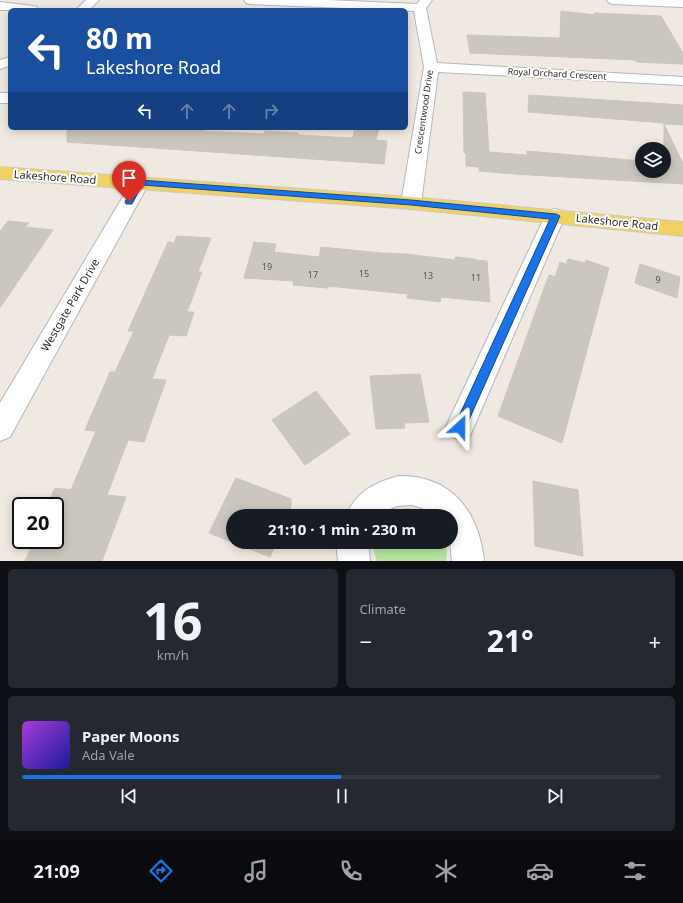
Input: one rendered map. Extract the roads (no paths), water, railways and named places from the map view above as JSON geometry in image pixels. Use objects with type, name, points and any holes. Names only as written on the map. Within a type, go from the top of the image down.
[{"type":"main road","name":"Lakeshore Road","points":[[0,173],[411,203],[683,229]]},
{"type":"street","points":[[84,8],[93,0]]},
{"type":"street","points":[[250,0],[423,4]]},
{"type":"street","points":[[613,0],[683,3]]},
{"type":"street","name":"Crescentwood Drive","points":[[411,203],[431,67],[423,4]]},
{"type":"street","points":[[0,6],[16,8]]},
{"type":"street","name":"Royal Orchard Crescent","points":[[431,67],[683,81]]},
{"type":"street","name":"Westgate Park Drive","points":[[0,428],[140,183]]},
{"type":"street","points":[[460,427],[556,216]]},
{"type":"street","points":[[365,509],[381,495],[398,490],[416,490],[433,497],[449,509]]},
{"type":"street","points":[[458,521],[467,544],[468,561]]},
{"type":"street","points":[[353,549],[354,561]]}]
